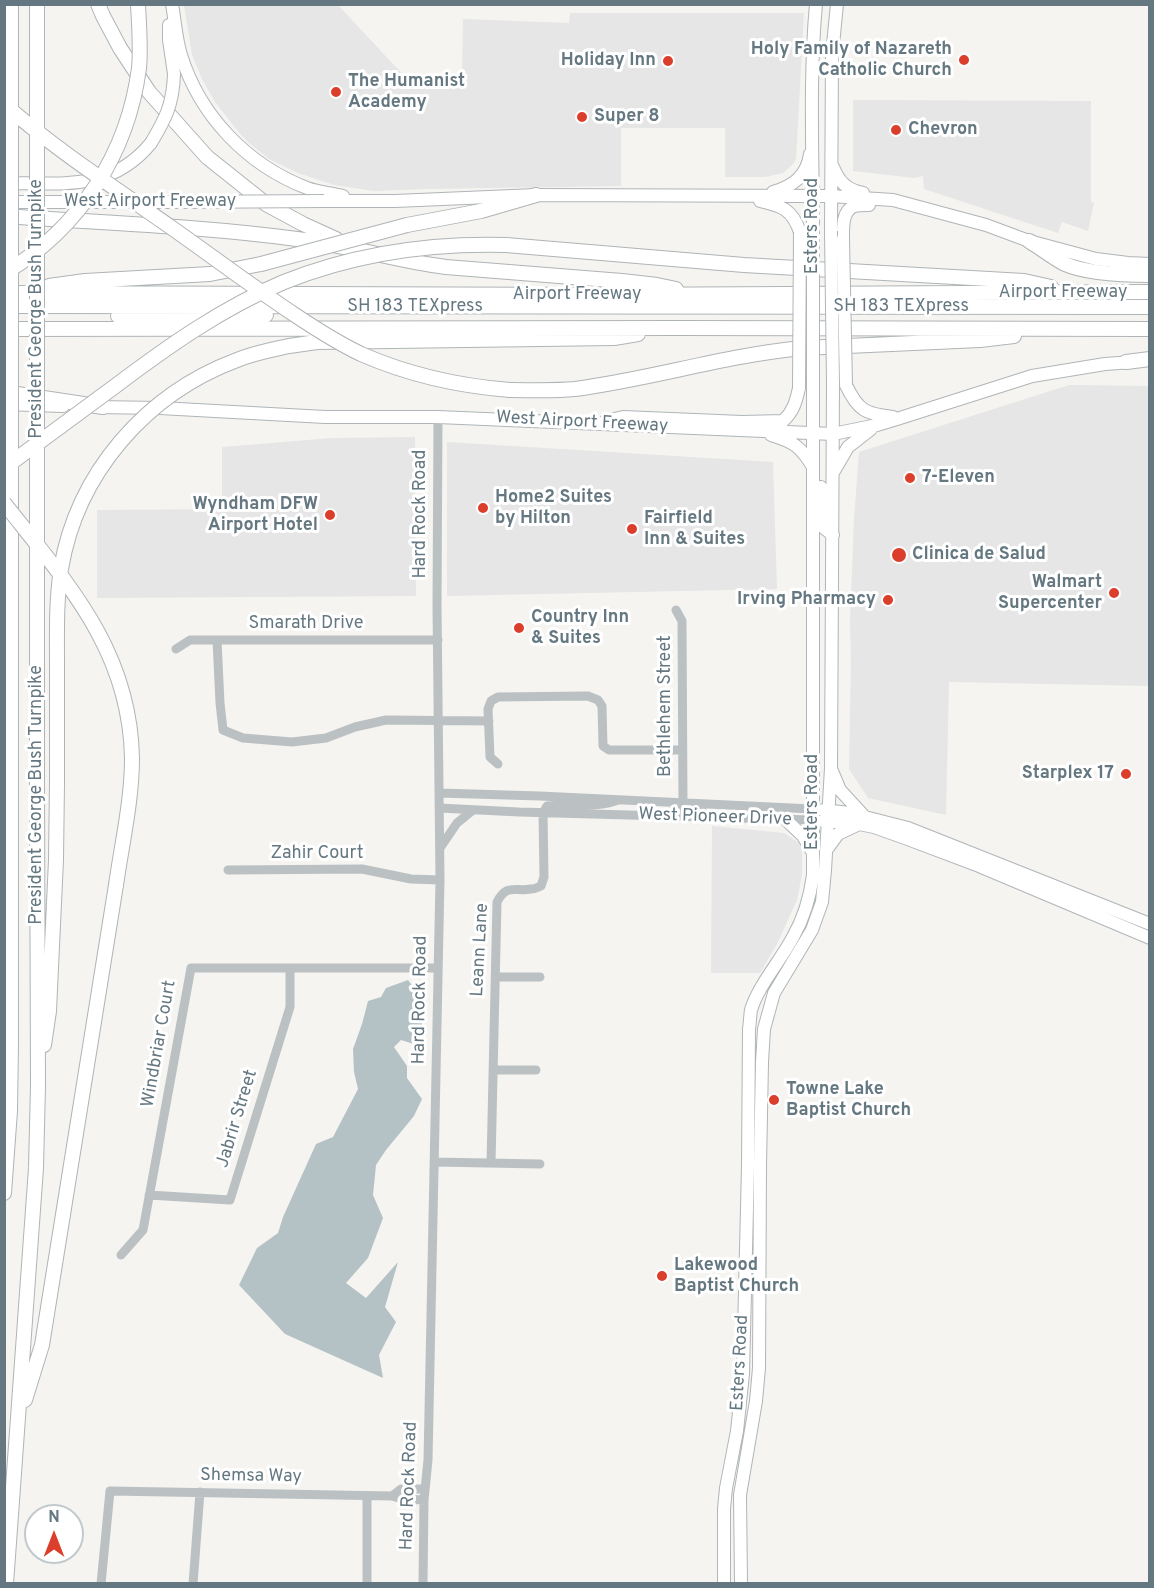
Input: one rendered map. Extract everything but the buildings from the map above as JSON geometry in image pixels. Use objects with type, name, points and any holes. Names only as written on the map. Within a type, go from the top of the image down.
[{"type":"highway","name":"President George Bush Turnpike","points":[[4,1193],[11,1089],[11,4]]},
{"type":"highway","name":"President George Bush Turnpike","points":[[6,1584],[36,1168],[38,1086],[37,4]]},
{"type":"highway","points":[[98,4],[120,48],[149,92],[207,157],[266,204],[358,249]]},
{"type":"highway","points":[[4,273],[23,262],[63,229],[92,192],[114,156],[129,114],[139,67],[138,4]]},
{"type":"highway","points":[[4,104],[73,159],[278,304],[340,343],[382,362],[457,384],[510,390],[573,389],[786,349],[981,340],[1066,329]]},
{"type":"highway","points":[[4,292],[85,281],[210,274],[261,264],[407,225],[481,211],[536,195]]},
{"type":"highway","points":[[4,216],[232,232],[298,239],[358,249],[427,265],[657,285],[706,295]]},
{"type":"highway","points":[[1029,241],[1065,264],[1124,275],[1149,275]]},
{"type":"highway","points":[[4,468],[185,335],[233,307],[282,283],[339,264],[402,251],[472,245],[506,245],[744,265],[1024,281],[1081,292]]},
{"type":"highway","name":"Airport Freeway","points":[[4,292],[706,295],[1149,292]]},
{"type":"highway","name":"SH 183 TEXpress","points":[[4,306],[1149,307]]},
{"type":"highway","name":"SH 183 TEXpress","points":[[4,315],[1149,314]]},
{"type":"highway","points":[[38,1086],[49,1011],[57,844],[57,603],[61,569],[78,510],[89,486],[116,447],[155,406],[175,392],[213,370],[237,360],[289,346],[317,342],[614,338],[680,328]]},
{"type":"highway","name":"Airport Freeway","points":[[4,329],[1149,329]]},
{"type":"highway","points":[[1126,362],[1149,361]]},
{"type":"highway","points":[[4,392],[103,407]]},
{"type":"highway","points":[[4,503],[74,594],[107,648],[120,681],[128,718],[132,760],[128,808],[42,1345],[18,1428]]},
{"type":"highway","points":[[4,891],[11,936]]},
{"type":"main road","points":[[4,183],[88,182],[108,176],[141,156],[161,128],[172,100],[174,75],[170,40],[170,4]]},
{"type":"main road","points":[[170,4],[181,54],[192,83],[214,121],[247,154],[272,171],[309,188],[369,201]]},
{"type":"main road","name":"Esters Road","points":[[739,1584],[740,1495],[756,1401],[759,1368],[749,1029],[755,999],[793,938],[810,894],[813,875],[813,45],[816,4]]},
{"type":"main road","name":"Esters Road","points":[[724,1581],[724,1509],[737,1431],[743,1374],[766,1019],[774,993],[812,930],[822,902],[827,850],[831,768],[833,535],[830,196],[832,55],[837,4]]},
{"type":"main road","points":[[760,196],[792,186],[802,175],[809,160],[813,138]]},
{"type":"main road","points":[[832,162],[838,179],[848,189],[882,195],[893,200]]},
{"type":"main road","name":"West Airport Freeway","points":[[4,202],[369,201],[536,195],[830,196],[893,200],[986,225],[1029,241],[1102,261],[1149,264]]},
{"type":"main road","points":[[592,424],[623,417],[783,422],[789,416],[796,403],[799,388],[800,232],[796,220],[786,209],[735,196]]},
{"type":"main road","points":[[893,200],[874,205],[854,206],[846,212],[843,224],[846,385],[853,400],[862,409],[874,415],[900,418]]},
{"type":"main road","name":"West Airport Freeway","points":[[4,404],[160,408],[325,417],[438,417],[833,434],[877,425],[1032,376],[1126,362]]},
{"type":"main road","points":[[832,475],[848,447],[877,425]]},
{"type":"main road","points":[[758,431],[792,443],[803,451],[821,483],[824,528],[833,535]]},
{"type":"main road","points":[[813,535],[833,535]]},
{"type":"main road","points":[[813,597],[822,635],[825,643],[831,648]]},
{"type":"main road","points":[[813,648],[831,648]]},
{"type":"main road","points":[[827,850],[838,834],[861,820],[840,790],[831,768]]},
{"type":"main road","name":"West Pioneer Drive","points":[[812,815],[829,815],[908,828],[1149,924]]},
{"type":"main road","points":[[785,819],[802,836],[813,854]]},
{"type":"main road","name":"West Pioneer Drive","points":[[861,820],[874,828],[979,866],[1149,938]]},
{"type":"main road","points":[[749,1063],[762,1062]]},
{"type":"street","name":"Hard Rock Road","points":[[423,1584],[424,1500],[428,1461],[440,880],[438,417]]},
{"type":"street","name":"Bethlehem Street","points":[[676,610],[682,621],[683,803]]},
{"type":"street","name":"Smarath Drive","points":[[176,649],[190,640],[438,640]]},
{"type":"street","points":[[217,640],[219,704],[223,730],[243,738],[292,742],[326,738],[355,727],[386,720],[489,721]]},
{"type":"street","points":[[498,764],[490,757],[489,705],[494,698],[498,697],[588,696],[598,700],[602,706],[603,746],[609,750],[681,750]]},
{"type":"street","name":"West Pioneer Drive","points":[[439,793],[716,804],[812,815]]},
{"type":"street","points":[[543,813],[547,806],[605,805],[618,800]]},
{"type":"street","points":[[664,816],[666,812],[705,809],[716,804]]},
{"type":"street","name":"West Pioneer Drive","points":[[440,808],[785,819],[812,815]]},
{"type":"street","points":[[440,848],[457,824],[473,810]]},
{"type":"street","name":"Leann Lane","points":[[491,1163],[497,902],[501,893],[509,889],[531,890],[541,886],[544,877],[543,813]]},
{"type":"street","name":"Zahir Court","points":[[228,870],[362,869],[411,879],[440,880]]},
{"type":"street","name":"Windbriar Court","points":[[121,1255],[143,1230],[191,968],[438,968]]},
{"type":"street","name":"Jabrir Street","points":[[149,1195],[230,1200],[290,1007],[290,969]]},
{"type":"street","points":[[496,977],[540,977]]},
{"type":"street","points":[[494,1070],[536,1070]]},
{"type":"street","points":[[434,1162],[540,1164]]},
{"type":"street","name":"Shemsa Way","points":[[392,1496],[401,1489],[425,1489]]},
{"type":"street","name":"Shemsa Way","points":[[102,1584],[110,1491],[392,1496],[424,1500]]},
{"type":"street","points":[[193,1584],[200,1492]]},
{"type":"street","points":[[367,1496],[367,1584]]},
{"type":"street","points":[[724,1581],[739,1584]]},
{"type":"shaded area","points":[[184,5],[338,5],[408,80],[462,82],[463,19],[569,23],[570,13],[804,13],[796,159],[783,173],[765,177],[725,177],[725,128],[621,128],[621,186],[374,191],[334,185],[298,173],[269,159],[237,130],[215,102],[202,79],[192,55]]},
{"type":"shaded area","points":[[853,100],[1091,101],[1091,202],[1094,203],[1088,231],[1062,222],[1058,233],[924,189],[923,176],[914,178],[853,171]]},
{"type":"shaded area","points":[[1069,385],[1149,386],[1149,686],[949,682],[946,815],[868,798],[849,769],[850,623],[859,452]]},
{"type":"shaded area","points":[[415,437],[416,596],[97,598],[97,510],[222,509],[222,447],[332,438]]},
{"type":"shaded area","points":[[447,442],[773,462],[777,589],[447,596]]},
{"type":"shaded area","points":[[712,826],[784,833],[799,843],[802,850],[802,875],[797,900],[777,944],[760,973],[711,973]]},
{"type":"shaded area","points":[[408,980],[419,997],[422,1015],[421,1034],[417,1045],[401,1040],[394,1047],[407,1066],[407,1078],[422,1099],[414,1116],[376,1165],[373,1195],[383,1218],[368,1258],[346,1283],[366,1298],[398,1262],[385,1307],[396,1322],[379,1355],[383,1378],[285,1334],[239,1285],[257,1248],[278,1233],[316,1144],[333,1137],[358,1089],[354,1072],[353,1049],[368,1001],[381,997],[386,988]]},
{"type":"place","name":"Holy Family of Nazareth Catholic Church","points":[[964,60]]},
{"type":"place","name":"Holiday Inn","points":[[668,61]]},
{"type":"place","name":"The Humanist Academy","points":[[336,92]]},
{"type":"place","name":"Super 8","points":[[582,117]]},
{"type":"place","name":"Chevron","points":[[896,130]]},
{"type":"place","name":"7-Eleven","points":[[910,478]]},
{"type":"place","name":"Home2 Suites by Hilton","points":[[483,508]]},
{"type":"place","name":"Wyndham DFW Airport Hotel","points":[[330,515]]},
{"type":"place","name":"Fairfield Inn & Suites","points":[[632,529]]},
{"type":"place","name":"Clinica de Salud","points":[[899,555]]},
{"type":"place","name":"Walmart Supercenter","points":[[1114,593]]},
{"type":"place","name":"Irving Pharmacy","points":[[888,600]]},
{"type":"place","name":"Country Inn & Suites","points":[[519,628]]},
{"type":"place","name":"Starplex 17","points":[[1126,774]]},
{"type":"place","name":"Towne Lake Baptist Church","points":[[774,1100]]},
{"type":"place","name":"Lakewood Baptist Church","points":[[662,1276]]}]
